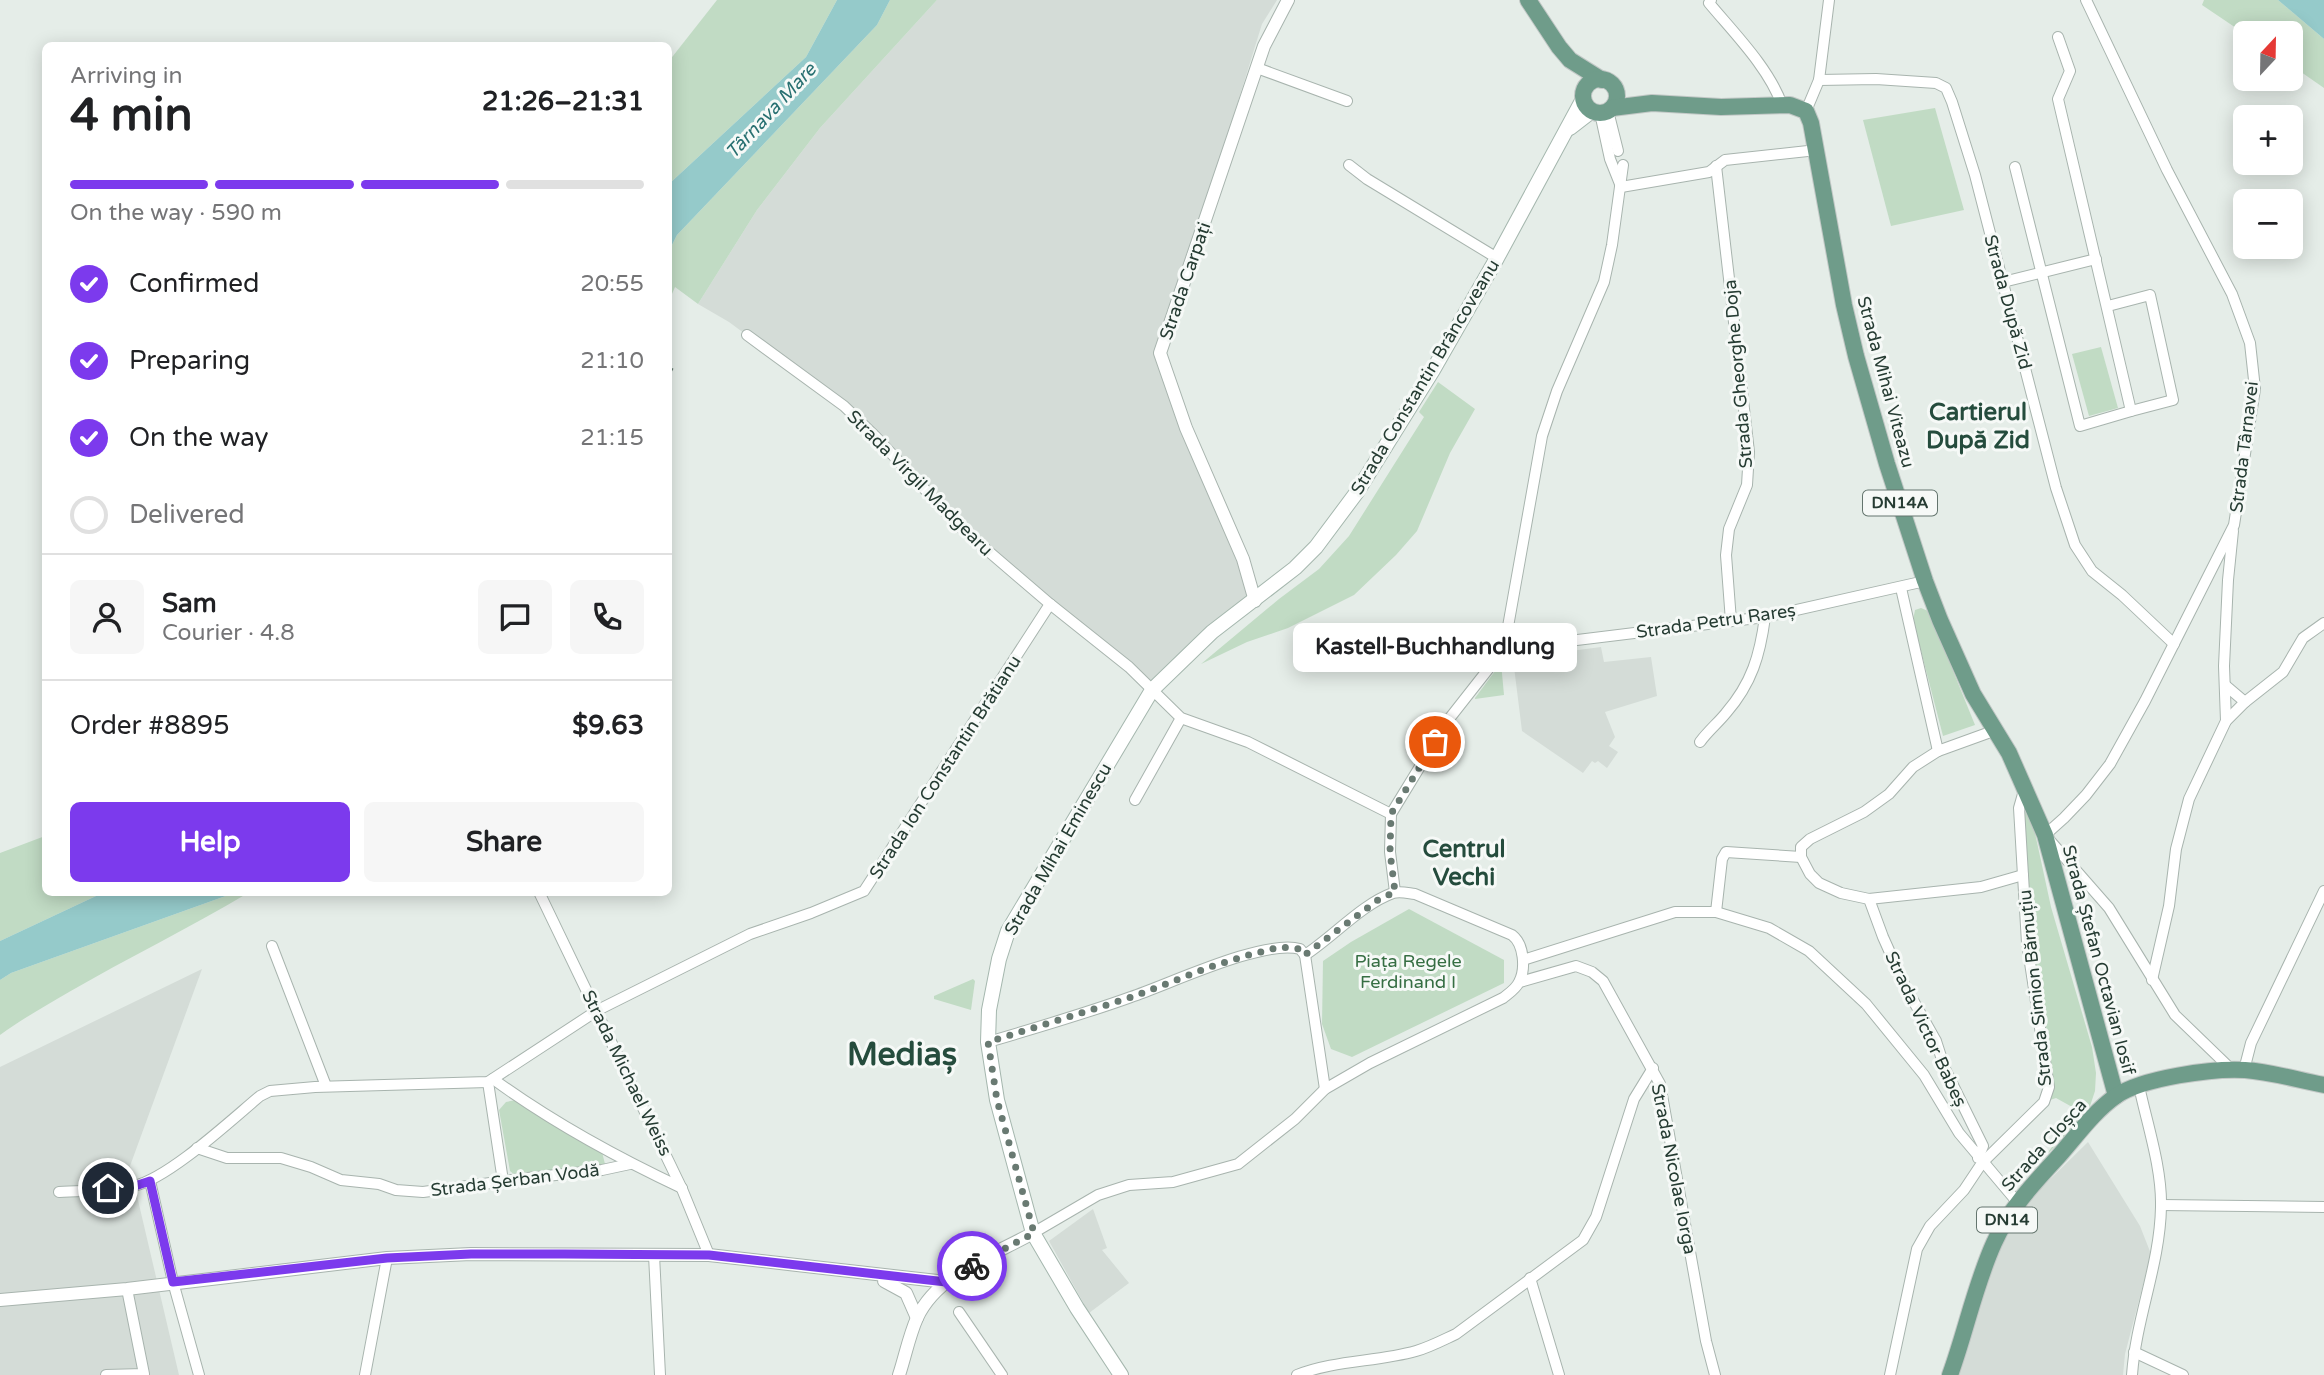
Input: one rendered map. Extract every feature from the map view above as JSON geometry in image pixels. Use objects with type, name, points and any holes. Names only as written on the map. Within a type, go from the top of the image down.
[{"type":"main road","points":[[1528,0],[1570,60],[1597,105]]},
{"type":"main road","points":[[1570,60],[1608,84],[1651,103]]},
{"type":"main road","points":[[1597,105],[1592,82],[1608,84]]},
{"type":"main road","points":[[1597,105],[1616,98],[1608,84]]},
{"type":"main road","points":[[1597,105],[1782,105],[1799,107],[1806,111]]},
{"type":"main road","name":"Strada Constantin Brâncoveanu","points":[[1255,601],[1316,547],[1349,502],[1433,370],[1566,131],[1597,105]]},
{"type":"main road","name":"Strada Mihai Viteazu","points":[[1806,111],[1817,150],[1844,305],[1856,356],[1925,581],[1973,694],[1996,730],[2025,787],[2045,835]]},
{"type":"main road","name":"Strada Mihai Eminescu","points":[[1121,1375],[1077,1308],[1034,1233],[997,1100],[988,1042],[991,997],[1009,931],[1152,690],[1212,632],[1255,601]]},
{"type":"main road","name":"Strada Ștefan Octavian Iosif","points":[[2045,835],[2116,1096]]},
{"type":"main road","name":"Strada Cloșca","points":[[1950,1375],[1989,1255],[2002,1226],[2018,1203],[2087,1124],[2116,1096],[2139,1086],[2200,1073],[2238,1070]]},
{"type":"main road","name":"DN14","points":[[2238,1070],[2324,1085]]},
{"type":"street","name":"Strada Carpați","points":[[1255,601],[1243,559],[1186,428],[1160,353],[1264,46],[1288,0]]},
{"type":"street","points":[[1710,0],[1709,3],[1737,35],[1776,89],[1782,105]]},
{"type":"street","points":[[1806,111],[1819,80],[1829,0]]},
{"type":"street","name":"Strada Târnavei","points":[[2045,835],[2064,818],[2110,764],[2234,525],[2255,389],[2250,343],[2232,294],[2167,170],[2085,0]]},
{"type":"street","points":[[2058,37],[2070,71],[2058,99],[2131,411]]},
{"type":"street","points":[[1257,68],[1347,102]]},
{"type":"street","name":"Strada După Zid","points":[[1819,80],[1876,79],[1936,83],[1945,88],[1975,175],[2056,488],[2075,545],[2092,571],[2174,644]]},
{"type":"street","points":[[1597,105],[1618,151]]},
{"type":"street","points":[[1597,105],[1620,187]]},
{"type":"street","points":[[1620,187],[1710,172],[1725,160],[1817,150]]},
{"type":"street","points":[[1349,165],[1367,179],[1497,258]]},
{"type":"street","points":[[1395,892],[1390,852],[1391,814],[1449,719],[1504,649],[1542,436],[1557,391],[1604,282],[1623,165]]},
{"type":"street","name":"Strada Gheorghe Doja","points":[[1716,166],[1749,452],[1747,485],[1729,529],[1726,555],[1731,621]]},
{"type":"street","points":[[2015,166],[2080,426],[2173,400],[2150,295],[2108,306]]},
{"type":"street","points":[[2003,282],[2096,260]]},
{"type":"street","name":"Strada Virgil Madgearu","points":[[747,335],[844,406],[959,526],[1129,667],[1181,718]]},
{"type":"street","points":[[2226,720],[2224,666],[2234,525]]},
{"type":"street","name":"Strada Petru Rareș","points":[[1504,649],[1765,617],[1925,581]]},
{"type":"street","points":[[1901,588],[1938,751]]},
{"type":"street","name":"Strada Ion Constantin Brătianu","points":[[490,1080],[597,1010],[750,934],[864,891],[1050,604]]},
{"type":"street","points":[[1700,742],[1726,714],[1753,673],[1760,653],[1765,617]]},
{"type":"street","points":[[2152,981],[2169,906],[2176,849],[2189,799],[2226,720],[2283,672],[2302,638],[2324,623]]},
{"type":"street","points":[[2225,685],[2245,702]]},
{"type":"street","points":[[1135,800],[1181,718],[1248,742],[1391,814]]},
{"type":"street","points":[[1996,730],[1938,751],[1913,767],[1889,794],[1864,812],[1810,839],[1801,847],[1801,858],[1819,883],[1841,893],[1869,899],[1982,887],[2023,875]]},
{"type":"street","name":"Strada Simion Bărnuțiu","points":[[1890,1375],[1917,1249],[1923,1236],[1965,1190],[1980,1160],[2044,1102],[2049,1087],[2027,943],[2019,808],[2025,787]]},
{"type":"street","points":[[2045,835],[2109,908],[2175,1015],[2238,1070],[2324,891]]},
{"type":"street","points":[[1716,912],[1722,859],[1726,852],[1801,858]]},
{"type":"street","points":[[899,1375],[917,1318],[946,1282],[1098,1195],[1129,1185],[1173,1182],[1238,1164],[1295,1119],[1325,1089],[1370,1063],[1503,998],[1520,982],[1523,960],[1520,943],[1513,935],[1415,894],[1395,892],[1378,900],[1305,955]]},
{"type":"street","name":"Strada Michael Weiss","points":[[541,896],[682,1188],[709,1255]]},
{"type":"street","name":"Strada Victor Babeș","points":[[1869,899],[1905,986],[1936,1041],[1945,1069],[1983,1146],[1980,1160]]},
{"type":"street","points":[[1523,960],[1675,912],[1716,912],[1769,928],[1810,951],[1838,975],[1894,1036],[1924,1075],[1959,1133],[2018,1203]]},
{"type":"street","points":[[272,946],[326,1086]]},
{"type":"street","points":[[988,1042],[1132,997],[1245,956],[1280,947],[1300,949],[1305,955],[1325,1089]]},
{"type":"street","name":"Strada Nicolae Iorga","points":[[1520,982],[1576,966],[1592,972],[1603,981],[1653,1068],[1664,1098],[1706,1341],[1715,1375]]},
{"type":"street","points":[[1297,1375],[1346,1362],[1416,1351],[1456,1334],[1574,1247],[1590,1230],[1634,1099],[1653,1068]]},
{"type":"street","points":[[490,1080],[503,1181]]},
{"type":"street","points":[[59,1192],[132,1187],[150,1181],[270,1091],[326,1086],[490,1080],[630,1164],[682,1188]]},
{"type":"street","points":[[2132,1375],[2134,1352],[2159,1232],[2161,1205],[2160,1182],[2139,1086]]},
{"type":"street","name":"Strada Șerban Vodă","points":[[197,1148],[227,1158],[272,1156],[291,1160],[341,1180],[423,1192],[602,1170],[630,1164]]},
{"type":"street","points":[[150,1181],[173,1282],[199,1375]]},
{"type":"street","points":[[2161,1205],[2324,1207]]},
{"type":"street","points":[[0,1300],[127,1289],[387,1258],[471,1254],[709,1255],[946,1282]]},
{"type":"street","points":[[654,1255],[660,1375]]},
{"type":"street","points":[[365,1375],[387,1258]]},
{"type":"street","points":[[871,1275],[906,1293],[917,1318]]},
{"type":"street","points":[[1530,1278],[1559,1375]]},
{"type":"street","points":[[106,1375],[144,1374],[127,1289]]},
{"type":"street","points":[[959,1312],[1002,1375]]},
{"type":"street","points":[[2134,1352],[2183,1375]]},
{"type":"shaded area","points":[[937,0],[1277,0],[1262,24],[1160,353],[1255,601],[1152,690],[988,552],[875,436],[768,351],[729,322],[698,304],[757,210],[820,128]]},
{"type":"shaded area","points":[[1601,647],[1604,662],[1651,657],[1657,696],[1605,712],[1615,737],[1609,746],[1618,752],[1607,768],[1598,761],[1592,761],[1583,773],[1522,731],[1513,659],[1531,657],[1532,661],[1564,657],[1563,652]]},
{"type":"shaded area","points":[[202,969],[130,1166],[179,1375],[0,1375],[0,1067]]},
{"type":"shaded area","points":[[2088,1142],[2140,1226],[2151,1254],[2125,1354],[2123,1375],[1958,1375],[1994,1259],[2025,1204]]},
{"type":"shaded area","points":[[1093,1209],[1107,1248],[1102,1250],[1129,1283],[1089,1313],[1049,1241]]},
{"type":"green space","points":[[717,0],[837,0],[806,57],[672,181],[672,57]]},
{"type":"green space","points":[[890,0],[937,0],[820,128],[757,210],[698,304],[675,287],[672,294],[672,245],[677,235],[877,25]]},
{"type":"green space","points":[[2204,0],[2278,0],[2303,21],[2233,21],[2233,26],[2202,5]]},
{"type":"green space","points":[[2303,21],[2324,39],[2324,88],[2303,73]]},
{"type":"green space","points":[[1935,108],[1964,210],[1891,226],[1863,120]]},
{"type":"green space","points":[[2101,347],[2118,408],[2089,416],[2072,354]]},
{"type":"green space","points":[[1438,382],[1475,409],[1450,453],[1417,531],[1354,595],[1288,628],[1247,642],[1201,664],[1319,569],[1349,536],[1424,417],[1419,412]]},
{"type":"green space","points":[[1921,608],[1928,611],[1932,619],[1975,725],[1943,736],[1913,620],[1915,610]]},
{"type":"green space","points":[[1501,663],[1504,695],[1475,699],[1475,698]]},
{"type":"green space","points":[[2025,787],[2051,907],[2092,1047],[2096,1073],[2095,1091],[2089,1109],[2043,1159],[2064,1131],[2074,1108],[2056,1098],[2044,1102],[2049,1087],[2027,943],[2019,808]]},
{"type":"green space","points":[[42,837],[42,896],[96,896],[0,941],[0,853]]},
{"type":"green space","points":[[226,896],[243,896],[69,992],[0,1035],[0,980],[11,973]]},
{"type":"green space","name":"Piața Regele Ferdinand I","points":[[1409,909],[1504,960],[1504,983],[1352,1057],[1331,1049],[1322,1024],[1323,961]]},
{"type":"green space","points":[[973,979],[975,981],[971,1010],[934,999],[934,996]]},
{"type":"green space","points":[[521,1099],[601,1148],[605,1164],[602,1170],[517,1177],[510,1171],[499,1110],[506,1102]]},
{"type":"water","name":"Târnava Mare","points":[[837,0],[890,0],[877,25],[677,235],[672,245],[672,181],[806,57]]},
{"type":"water","points":[[2278,0],[2324,0],[2324,39]]},
{"type":"water","points":[[96,896],[226,896],[11,973],[0,980],[0,941]]},
{"type":"way so far","points":[[972,1266],[1034,1233],[997,1100],[988,1042],[1132,997],[1245,956],[1280,947],[1300,949],[1305,955],[1378,900],[1395,892],[1390,852],[1391,814],[1435,742]]},
{"type":"place","name":"Kastell-Buchhandlung","points":[[1435,742]]},
{"type":"district","name":"Cartierul După Zid","points":[[1978,426]]},
{"type":"district","name":"Centrul Vechi","points":[[1464,863]]},
{"type":"district","name":"Mediaș","points":[[902,1055]]},
{"type":"route","points":[[108,1188],[132,1187],[150,1181],[173,1282],[387,1258],[471,1254],[709,1255],[901,1279],[946,1282],[972,1266]]}]
